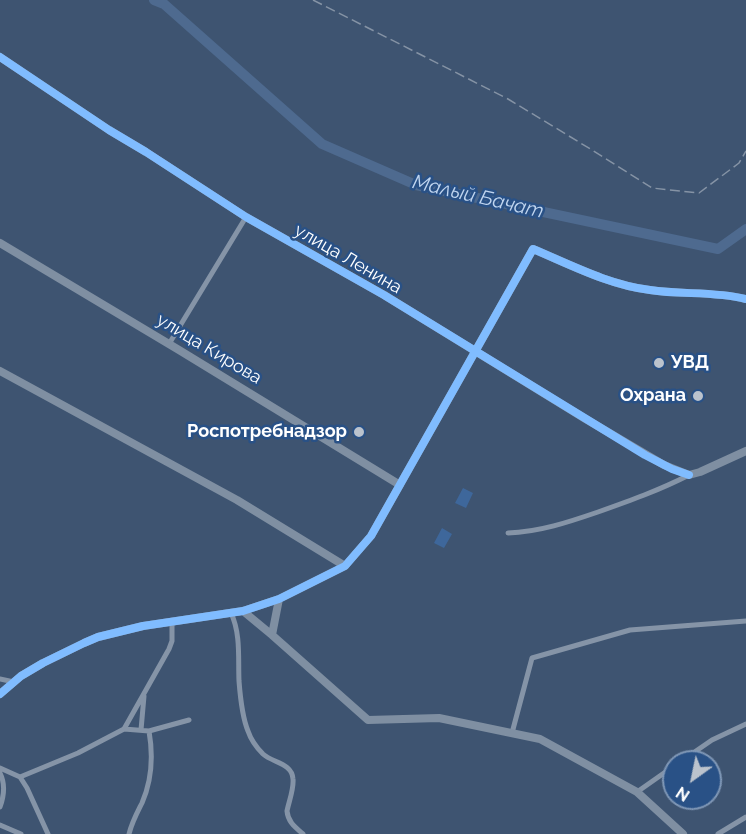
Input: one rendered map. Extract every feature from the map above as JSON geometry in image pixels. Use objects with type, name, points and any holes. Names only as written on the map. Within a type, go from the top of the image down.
[{"type":"street","name":"улица Ленина","points":[[0,57],[246,217],[384,295],[645,455],[688,475]]},
{"type":"street","points":[[169,344],[246,217]]},
{"type":"street","name":"улица Кирова","points":[[0,243],[400,485]]},
{"type":"street","points":[[0,694],[43,663],[84,643],[143,626],[243,611],[279,599],[345,566],[372,536],[533,249],[584,272],[633,287],[652,291],[724,294],[746,298]]},
{"type":"street","points":[[0,371],[237,500],[345,566]]},
{"type":"street","points":[[508,533],[523,533],[575,520],[632,500],[746,451]]},
{"type":"street","points":[[272,635],[279,599]]},
{"type":"street","points":[[243,611],[368,720],[439,718],[540,739],[637,792],[683,834]]},
{"type":"street","points":[[231,613],[235,621],[239,684],[247,729],[264,755],[289,769],[292,774],[294,780],[287,816],[303,834]]},
{"type":"street","points":[[124,729],[171,645],[172,621]]},
{"type":"street","points":[[512,734],[532,658],[630,630],[746,621]]},
{"type":"street","points":[[0,679],[14,682]]},
{"type":"street","points":[[141,730],[145,694]]},
{"type":"street","points":[[20,777],[78,753],[124,729],[149,731],[189,720]]},
{"type":"street","points":[[697,750],[712,740],[746,724]]},
{"type":"street","points":[[129,834],[131,824],[144,798],[151,767],[149,731]]},
{"type":"street","points":[[0,768],[20,777],[48,834]]},
{"type":"street","points":[[0,773],[4,789],[0,807]]},
{"type":"street","points":[[637,792],[662,774]]},
{"type":"street","points":[[718,834],[746,818]]},
{"type":"street","points":[[0,825],[21,834]]},
{"type":"shaded area","points":[[463,488],[473,493],[466,508],[455,503]]},
{"type":"shaded area","points":[[442,528],[452,534],[444,548],[434,543]]},
{"type":"waterway","name":"Малый Бачат","points":[[154,0],[164,4],[322,144],[416,185],[718,249],[746,229]]},
{"type":"railway","points":[[313,0],[508,99],[652,188],[699,193],[739,163],[746,151]]},
{"type":"cycle path","points":[[0,57],[246,217],[384,295],[645,455],[689,475]]},
{"type":"cycle path","points":[[0,694],[21,676],[43,663],[98,637],[143,626],[243,611],[279,599],[345,566],[371,536],[533,249],[590,274],[620,284],[662,291],[746,299]]},
{"type":"place","name":"УВД","points":[[659,363]]},
{"type":"place","name":"Охрана","points":[[698,396]]},
{"type":"place","name":"Роспотребнадзор","points":[[359,432]]}]
